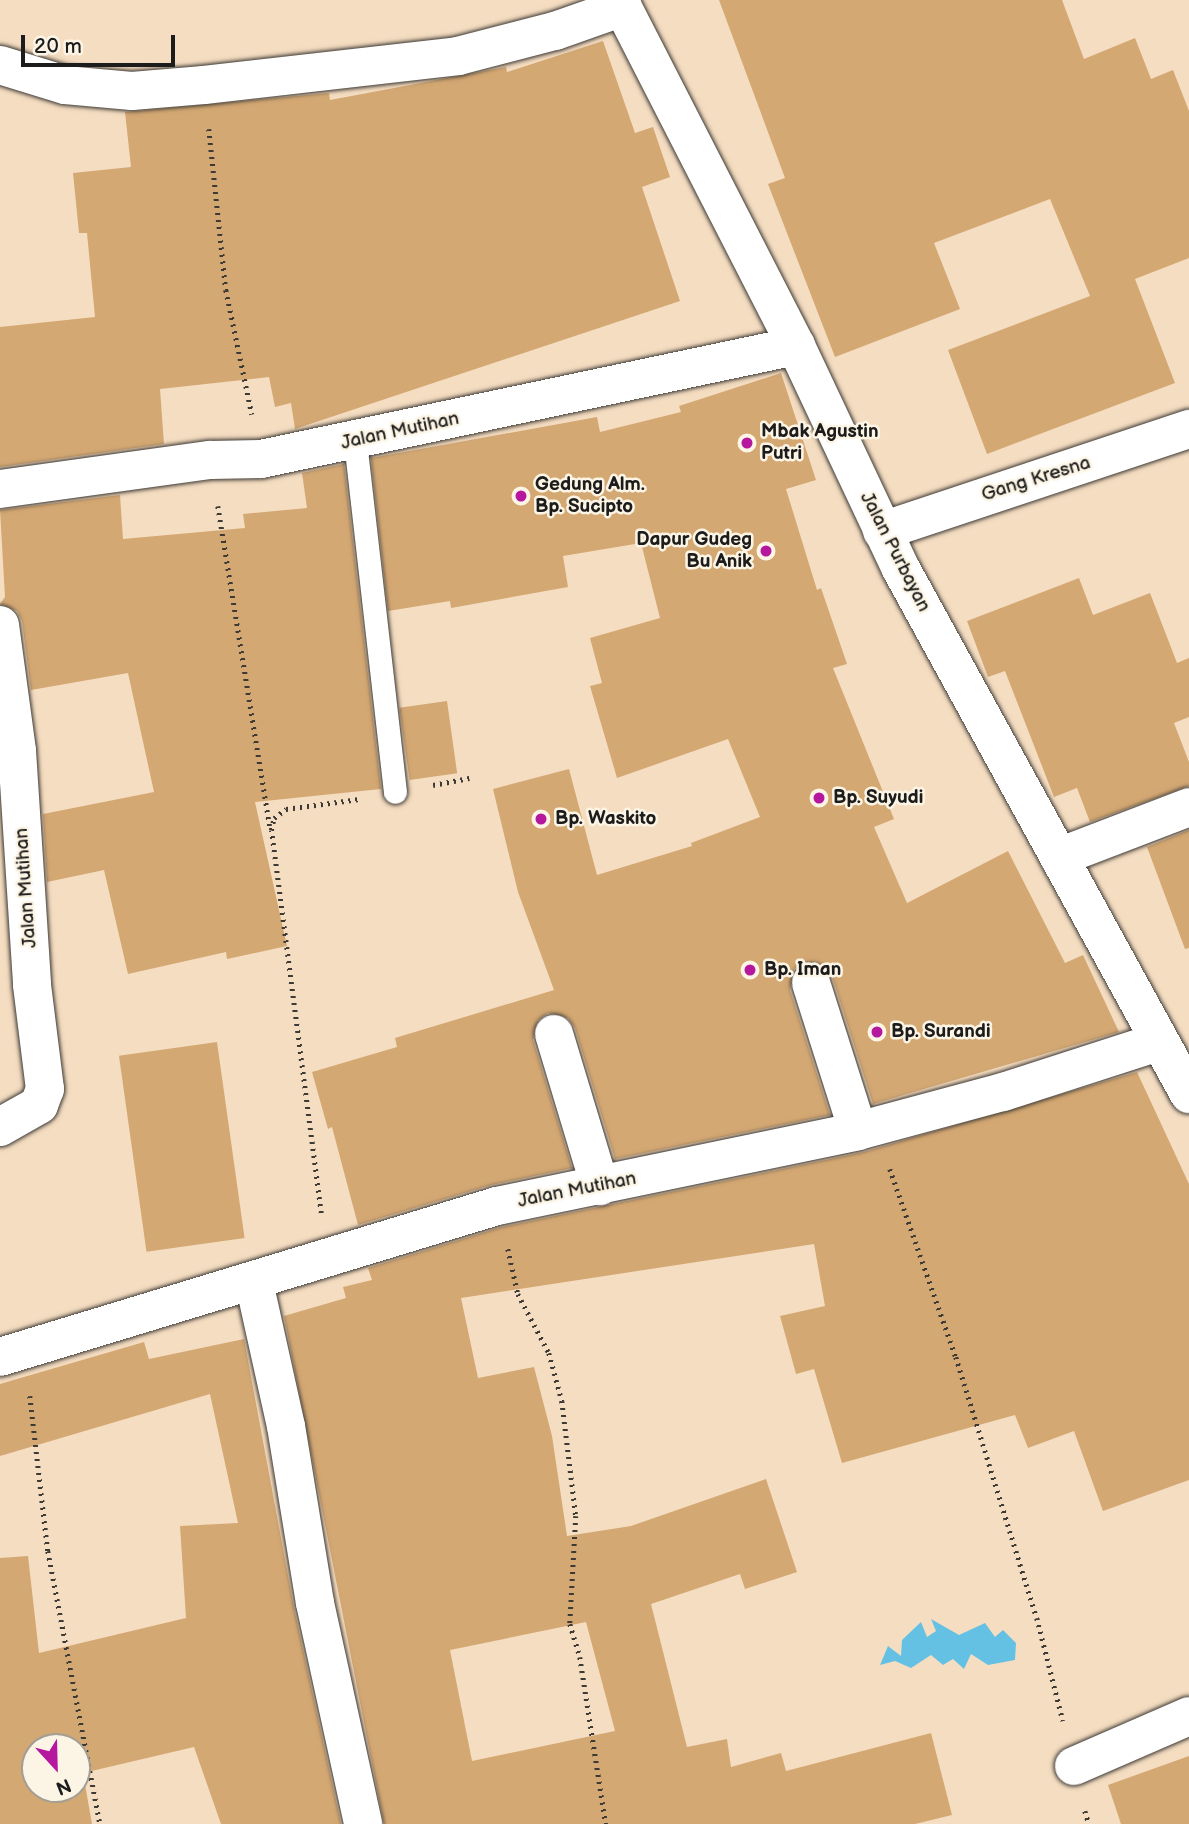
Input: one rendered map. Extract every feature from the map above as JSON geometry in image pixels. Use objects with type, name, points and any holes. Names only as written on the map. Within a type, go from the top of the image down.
[{"type":"street","points":[[0,65],[65,85],[132,91],[204,85],[458,56],[555,32],[621,4]]},
{"type":"street","name":"Jalan Purbayan","points":[[621,4],[796,345],[883,531],[1158,1042],[1189,1094]]},
{"type":"street","name":"Jalan Mutihan","points":[[0,489],[210,460],[261,459],[796,345]]},
{"type":"street","name":"Gang Kresna","points":[[883,531],[1189,429]]},
{"type":"street","name":"Jalan Mutihan","points":[[0,625],[17,751],[32,985],[45,1089],[39,1104],[0,1127]]},
{"type":"street","points":[[1059,857],[1189,807]]},
{"type":"street","points":[[811,983],[867,1129]]},
{"type":"street","points":[[554,1034],[600,1186]]},
{"type":"street","name":"Jalan Mutihan","points":[[11,1353],[254,1282],[498,1206],[867,1129],[1003,1092],[1158,1042]]},
{"type":"street","points":[[254,1282],[286,1426],[315,1603],[363,1824]]},
{"type":"street","points":[[1074,1766],[1189,1716]]},
{"type":"lane","points":[[355,441],[394,792]]},
{"type":"path","points":[[204,85],[226,290],[261,459]]},
{"type":"path","points":[[210,460],[271,830],[327,1259]]},
{"type":"path","points":[[271,830],[274,818],[286,809],[469,778]]},
{"type":"path","points":[[867,1129],[960,1370],[1037,1618],[1074,1766]]},
{"type":"path","points":[[498,1206],[518,1294],[550,1353],[562,1401],[576,1516],[570,1624],[580,1657],[606,1824]]},
{"type":"path","points":[[11,1353],[100,1824]]},
{"type":"water","points":[[931,1619],[959,1635],[985,1623],[995,1637],[1003,1630],[1016,1643],[1015,1660],[988,1665],[971,1654],[964,1669],[953,1659],[943,1665],[931,1655],[911,1668],[895,1661],[880,1665],[888,1646],[901,1656],[902,1640],[921,1622],[927,1637],[936,1631]]},
{"type":"building","points":[[719,0],[1062,0],[1084,59],[1135,38],[1151,79],[1173,70],[1189,111],[1189,258],[1135,279],[1175,383],[987,454],[948,350],[1090,296],[1050,199],[934,243],[960,309],[835,357],[768,184],[785,178]]},
{"type":"building","points":[[603,41],[635,133],[653,127],[670,177],[642,187],[680,301],[295,429],[291,403],[275,407],[269,377],[160,389],[164,444],[0,467],[0,327],[95,317],[87,233],[79,233],[73,173],[131,167],[125,112],[329,93],[330,100],[506,67],[507,72]]},
{"type":"building","points":[[781,373],[816,480],[786,489],[817,590],[821,588],[847,664],[833,668],[894,819],[874,827],[907,903],[1008,851],[1065,963],[1083,955],[1119,1032],[873,1104],[832,976],[816,962],[805,962],[794,969],[790,990],[830,1115],[615,1159],[575,1028],[568,1018],[548,1013],[538,1020],[533,1040],[572,1168],[491,1185],[358,1225],[332,1127],[328,1129],[312,1072],[397,1047],[395,1038],[554,990],[518,892],[493,789],[569,769],[597,875],[692,846],[691,843],[760,817],[728,739],[617,778],[590,686],[602,683],[590,638],[660,618],[641,543],[563,556],[568,587],[451,608],[450,601],[388,611],[371,458],[597,417],[600,432],[681,412],[679,406]]},
{"type":"building","points":[[344,464],[381,789],[255,802],[287,946],[227,959],[226,952],[128,974],[104,870],[47,882],[43,814],[154,792],[128,673],[31,690],[22,621],[17,611],[0,604],[5,597],[0,510],[120,495],[123,539],[245,528],[243,514],[307,508],[302,473]]},
{"type":"building","points":[[1079,578],[1093,615],[1150,593],[1177,663],[1189,658],[1189,717],[1174,723],[1189,762],[1189,786],[1090,822],[1077,788],[1054,797],[1005,671],[988,677],[967,621]]},
{"type":"building","points":[[447,701],[457,773],[410,780],[399,708]]},
{"type":"building","points":[[1189,830],[1189,948],[1185,949],[1147,847]]},
{"type":"building","points":[[217,1042],[245,1238],[147,1252],[119,1056]]},
{"type":"building","points":[[1137,1072],[1189,1184],[1189,1480],[1103,1511],[1074,1431],[1028,1448],[1015,1415],[842,1463],[814,1369],[796,1374],[780,1316],[825,1306],[814,1244],[461,1298],[478,1378],[534,1367],[552,1436],[567,1536],[631,1526],[766,1479],[797,1572],[745,1589],[740,1574],[651,1604],[687,1747],[727,1739],[731,1767],[781,1753],[786,1771],[931,1733],[952,1815],[915,1824],[384,1824],[284,1316],[346,1298],[343,1287],[372,1280],[368,1268],[502,1227],[864,1152]],"holes":[[[586,1622],[615,1731],[472,1761],[450,1650]]]},
{"type":"building","points":[[244,1339],[294,1608],[341,1824],[221,1824],[194,1747],[91,1771],[91,1733],[21,1733],[21,1803],[88,1803],[92,1824],[0,1824],[0,1558],[28,1556],[39,1653],[186,1618],[180,1526],[238,1523],[210,1394],[0,1456],[0,1384],[144,1342],[149,1359]]},
{"type":"building","points":[[1189,1756],[1189,1824],[1121,1824],[1108,1785]]},
{"type":"place","name":"Mbak Agustin Putri","points":[[747,443]]},
{"type":"place","name":"Gedung Alm. Bp. Sucipto","points":[[521,496]]},
{"type":"place","name":"Dapur Gudeg Bu Anik","points":[[766,551]]},
{"type":"place","name":"Bp. Suyudi","points":[[819,798]]},
{"type":"place","name":"Bp. Waskito","points":[[541,819]]},
{"type":"place","name":"Bp. Iman","points":[[750,970]]},
{"type":"place","name":"Bp. Surandi","points":[[877,1032]]}]
